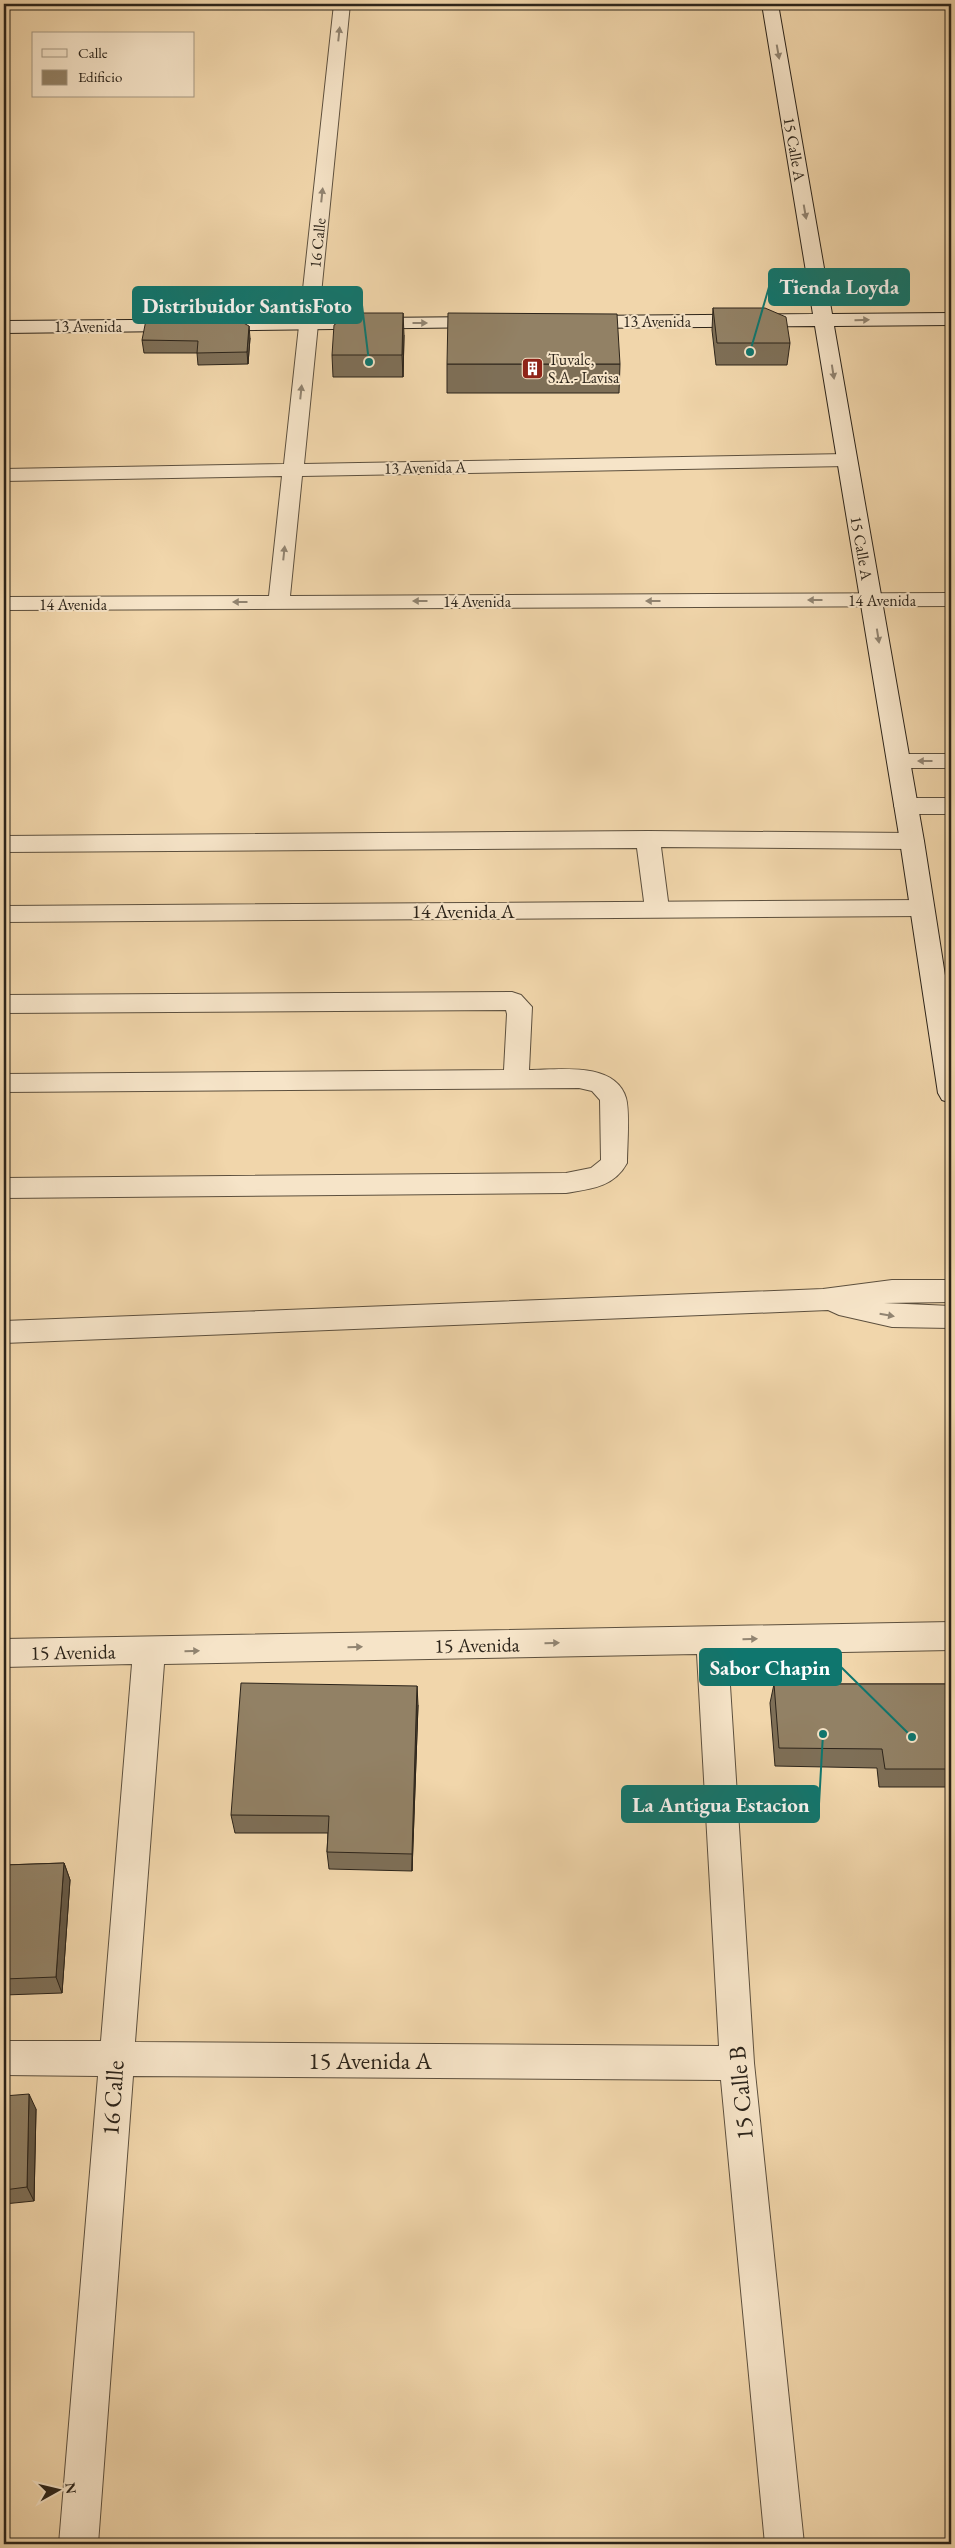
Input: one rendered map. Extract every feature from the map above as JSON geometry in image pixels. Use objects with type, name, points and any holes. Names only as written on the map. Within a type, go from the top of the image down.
[{"type":"street","name":"16 Calle","points":[[279,602],[342,4]]},
{"type":"street","name":"15 Calle A","points":[[770,4],[922,908],[946,1029],[951,1093]]},
{"type":"street","name":"13 Avenida","points":[[564,322],[951,319]]},
{"type":"street","name":"13 Avenida","points":[[4,327],[505,323]]},
{"type":"street","name":"13 Avenida A","points":[[4,475],[847,460]]},
{"type":"street","name":"14 Avenida","points":[[4,604],[951,600]]},
{"type":"street","points":[[898,762],[951,761]]},
{"type":"street","points":[[906,806],[951,806]]},
{"type":"street","points":[[648,839],[657,909]]},
{"type":"street","points":[[4,844],[613,841],[648,839],[912,841]]},
{"type":"street","name":"14 Avenida A","points":[[4,914],[922,908]]},
{"type":"street","points":[[4,1004],[512,1001],[519,1007],[520,1014],[516,1080]]},
{"type":"street","points":[[4,1084],[580,1079],[600,1083],[612,1098],[614,1163],[599,1177],[566,1183],[4,1188]]},
{"type":"street","points":[[4,1332],[823,1300],[892,1291],[951,1291]]},
{"type":"street","points":[[823,1300],[892,1316],[951,1317]]},
{"type":"street","name":"15 Avenida","points":[[4,1653],[149,1652],[951,1636]]},
{"type":"street","name":"15 Calle B","points":[[712,1640],[737,2063],[785,2544]]},
{"type":"street","name":"16 Calle","points":[[78,2544],[149,1652]]},
{"type":"street","name":"15 Avenida A","points":[[4,2058],[737,2063]]},
{"type":"building","points":[[713,308],[765,308],[786,317],[790,343],[717,343]]},
{"type":"building","points":[[353,313],[403,313],[402,355],[332,355],[334,325]]},
{"type":"building","points":[[448,313],[617,314],[620,364],[447,364]]},
{"type":"building","points":[[236,319],[249,326],[247,352],[197,353],[198,341],[142,340],[146,320]]},
{"type":"building","points":[[241,1683],[417,1686],[412,1854],[327,1852],[329,1816],[231,1815]]},
{"type":"building","points":[[774,1684],[951,1684],[951,1769],[885,1769],[882,1749],[779,1748]]},
{"type":"building","points":[[64,1863],[56,1977],[4,1979],[4,1865]]},
{"type":"building","points":[[29,2094],[27,2187],[4,2190],[4,2096]]},
{"type":"place","name":"Tienda Loyda","points":[[750,352]]},
{"type":"place","name":"Distribuidor SantisFoto","points":[[369,362]]},
{"type":"place","name":"Tuvalc, S.A.- Lavisa","points":[[532,368]]},
{"type":"place","name":"La Antigua Estacion","points":[[823,1734]]},
{"type":"place","name":"Sabor Chapin","points":[[912,1737]]}]
